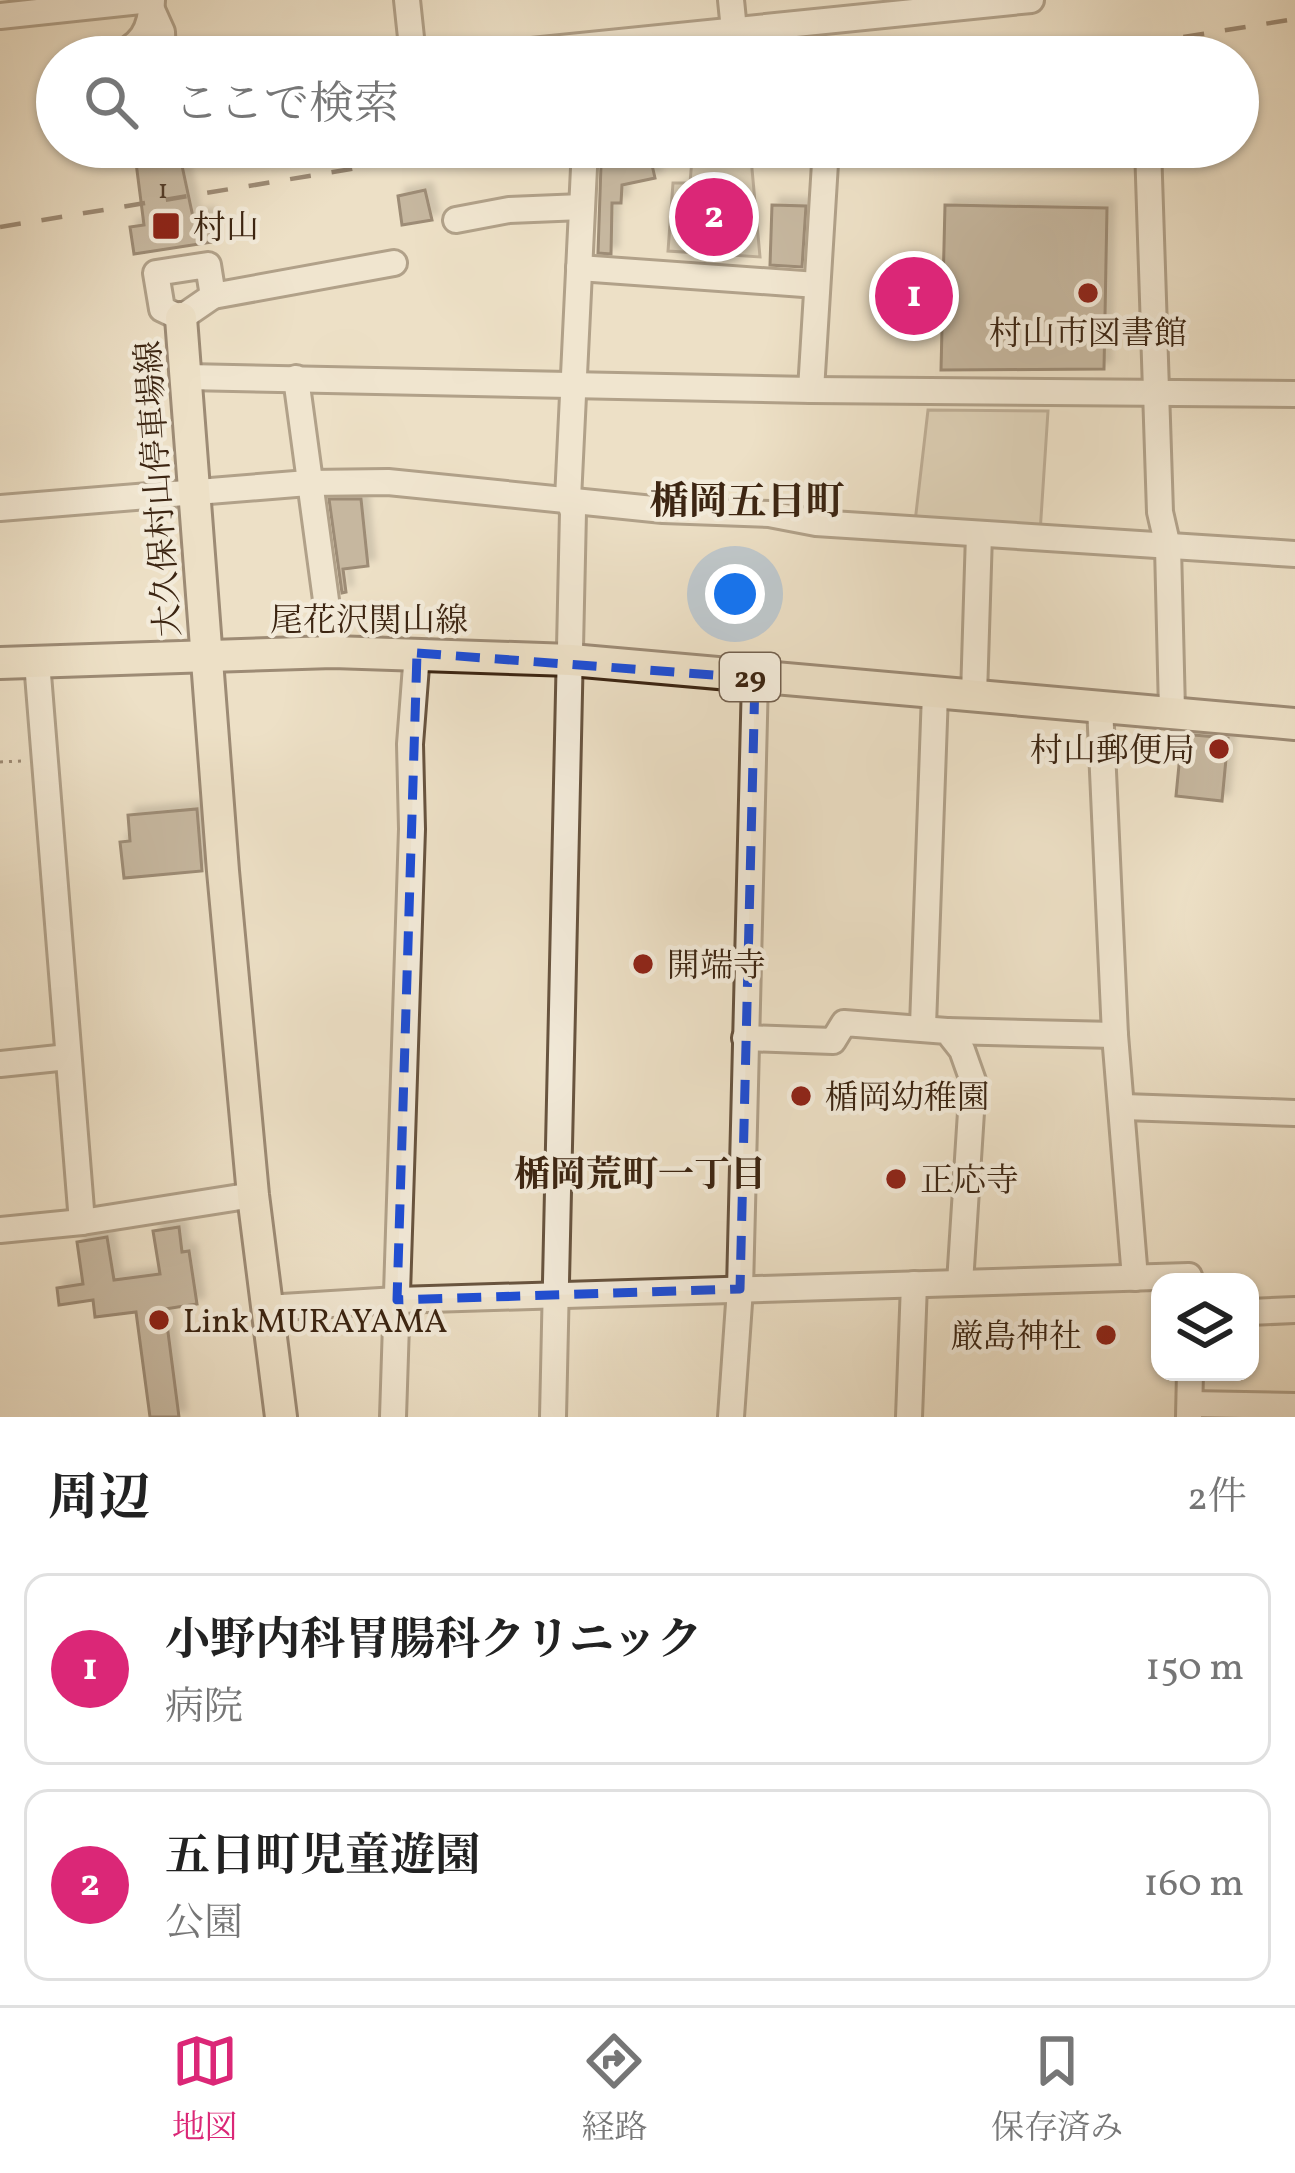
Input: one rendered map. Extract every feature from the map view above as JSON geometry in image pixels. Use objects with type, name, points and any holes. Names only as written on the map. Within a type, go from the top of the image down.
[{"type":"main road","name":"大久保村山停車場線","points":[[181,318],[204,656]]},
{"type":"main road","name":"尾花沢関山線","points":[[0,663],[333,652],[571,660],[1295,724]]},
{"type":"main road","points":[[204,656],[253,1195],[281,1417]]},
{"type":"street","points":[[407,0],[411,36]]},
{"type":"street","points":[[731,0],[734,30]]},
{"type":"street","points":[[676,36],[1031,0]]},
{"type":"street","points":[[0,16],[152,3]]},
{"type":"street","points":[[144,36],[152,3]]},
{"type":"street","points":[[152,3],[161,36]]},
{"type":"street","points":[[553,1417],[571,660],[573,512],[568,499],[584,168]]},
{"type":"street","points":[[811,390],[825,168]]},
{"type":"street","points":[[1149,168],[1172,711]]},
{"type":"street","points":[[456,220],[509,210],[582,207]]},
{"type":"street","points":[[213,296],[208,265],[156,273],[162,309],[181,318],[213,296],[394,263]]},
{"type":"street","points":[[579,268],[817,285]]},
{"type":"street","points":[[187,377],[1295,394]]},
{"type":"street","points":[[296,378],[333,652]]},
{"type":"street","points":[[0,508],[308,483],[388,482],[663,510],[770,514],[816,523],[1295,554]]},
{"type":"street","points":[[974,695],[979,534]]},
{"type":"street","points":[[393,1417],[412,830],[410,744],[417,653]]},
{"type":"street","points":[[37,662],[82,1222]]},
{"type":"street","points":[[731,1417],[740,1289],[754,678]]},
{"type":"street","points":[[935,693],[935,1028]]},
{"type":"street","points":[[1100,706],[1115,1035],[1135,1278]]},
{"type":"street","points":[[745,1038],[833,1041],[844,1023],[1115,1035]]},
{"type":"street","points":[[935,1028],[962,1050],[973,1081],[960,1283]]},
{"type":"street","points":[[0,1064],[68,1057]]},
{"type":"street","points":[[1124,1107],[1295,1113]]},
{"type":"street","points":[[0,1231],[253,1195]]},
{"type":"street","points":[[266,1308],[1151,1277]]},
{"type":"street","points":[[909,1417],[914,1284]]},
{"type":"street","points":[[1259,1312],[1295,1310]]},
{"type":"street","points":[[1189,1410],[1295,1406]]},
{"type":"path","points":[[0,762],[43,760]]},
{"type":"highlighted area","points":[[417,653],[755,678],[740,1289],[397,1300]]},
{"type":"shaded area","points":[[691,168],[752,168],[760,257],[668,251],[673,183],[690,183]]},
{"type":"shaded area","points":[[928,410],[1048,411],[1040,533],[915,522]]},
{"type":"building","points":[[137,168],[182,168],[193,217],[208,215],[212,242],[134,254],[130,227],[144,225]]},
{"type":"building","points":[[601,168],[653,168],[655,178],[622,185],[621,203],[612,203],[611,254],[598,253]]},
{"type":"building","points":[[425,190],[432,220],[402,225],[398,196]]},
{"type":"building","points":[[772,205],[806,206],[802,267],[770,265]]},
{"type":"building","points":[[945,205],[1107,208],[1104,369],[941,370]]},
{"type":"building","points":[[329,499],[361,499],[368,566],[343,569],[346,592],[342,593]]},
{"type":"building","points":[[1182,734],[1228,738],[1222,801],[1176,796]]},
{"type":"building","points":[[197,809],[202,871],[124,878],[120,842],[130,841],[128,815]]},
{"type":"building","points":[[179,1227],[182,1252],[189,1251],[197,1304],[165,1309],[179,1417],[150,1417],[136,1312],[95,1317],[93,1300],[59,1305],[57,1288],[83,1284],[77,1242],[107,1237],[114,1280],[160,1274],[153,1231]]},
{"type":"railway","points":[[1189,36],[1295,19]]},
{"type":"railway","points":[[0,227],[358,168]]},
{"type":"place","name":"五日町児童遊園","points":[[714,217]]},
{"type":"place","name":"村山","points":[[166,226]]},
{"type":"place","name":"村山市図書館","points":[[1088,293]]},
{"type":"place","name":"小野内科胃腸科クリニック","points":[[914,296]]},
{"type":"place","name":"村山郵便局","points":[[1219,749]]},
{"type":"place","name":"開端寺","points":[[643,964]]},
{"type":"place","name":"楯岡幼稚園","points":[[801,1096]]},
{"type":"place","name":"正応寺","points":[[896,1179]]},
{"type":"place","name":"Link MURAYAMA","points":[[159,1320]]},
{"type":"place","name":"厳島神社","points":[[1106,1335]]},
{"type":"district","name":"楯岡五日町","points":[[747,500]]},
{"type":"district","name":"楯岡荒町一丁目","points":[[640,1173]]}]
